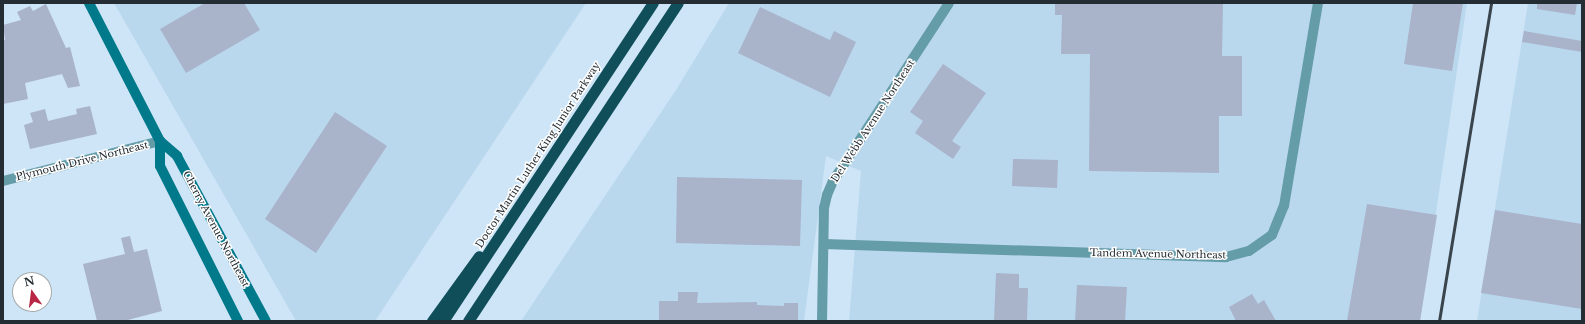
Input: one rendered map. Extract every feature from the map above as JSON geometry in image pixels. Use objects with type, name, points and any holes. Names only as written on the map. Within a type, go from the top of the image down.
[{"type":"highway","name":"Doctor Martin Luther King Junior Parkway","points":[[443,321],[653,3]]},
{"type":"highway","points":[[468,321],[678,3]]},
{"type":"highway","points":[[432,321],[464,274],[521,204]]},
{"type":"main road","name":"Cherry Avenue Northeast","points":[[89,3],[160,141],[177,156],[266,321]]},
{"type":"main road","name":"Cherry Avenue Northeast","points":[[160,141],[160,166],[238,321]]},
{"type":"street","name":"Del Webb Avenue Northeast","points":[[822,321],[824,208],[833,181],[949,3]]},
{"type":"street","name":"Tandem Avenue Northeast","points":[[824,244],[1226,257],[1249,252],[1272,235],[1284,206],[1318,3]]},
{"type":"street","name":"Plymouth Drive Northeast","points":[[3,181],[160,141]]},
{"type":"shaded area","points":[[114,3],[586,3],[375,321],[296,321]]},
{"type":"shaded area","points":[[729,3],[1467,3],[1420,321],[849,321],[861,171],[826,156],[804,321],[521,321],[676,90]]},
{"type":"shaded area","points":[[1528,3],[1582,3],[1582,321],[1477,321]]},
{"type":"building","points":[[205,3],[244,3],[260,30],[186,73],[160,29]]},
{"type":"building","points":[[1055,3],[1223,3],[1222,56],[1242,56],[1242,116],[1219,116],[1219,173],[1089,171],[1090,54],[1061,54],[1062,15],[1055,15]]},
{"type":"building","points":[[1413,3],[1463,3],[1452,71],[1404,64]]},
{"type":"building","points":[[1537,3],[1577,3],[1575,15],[1537,9]]},
{"type":"building","points":[[46,4],[66,48],[70,47],[80,86],[68,88],[62,74],[25,83],[28,99],[3,104],[3,40],[5,40],[3,25],[21,20],[17,12],[30,6],[33,11]]},
{"type":"building","points":[[760,7],[830,40],[834,31],[856,42],[830,97],[738,53]]},
{"type":"building","points":[[1524,31],[1582,41],[1582,52],[1522,42]]},
{"type":"building","points":[[943,64],[986,93],[952,141],[961,147],[953,159],[915,133],[923,121],[910,112]]},
{"type":"building","points":[[90,106],[97,134],[30,149],[24,125],[33,122],[30,113],[45,109],[48,121],[77,114],[76,109]]},
{"type":"building","points":[[335,112],[387,146],[316,253],[265,219]]},
{"type":"building","points":[[1013,159],[1058,160],[1057,188],[1012,186]]},
{"type":"building","points":[[677,177],[802,180],[800,246],[676,243]]},
{"type":"building","points":[[1367,204],[1437,215],[1420,321],[1347,321]]},
{"type":"building","points":[[1495,210],[1582,224],[1582,309],[1481,293]]},
{"type":"building","points":[[130,236],[134,252],[147,249],[162,311],[124,321],[97,321],[83,264],[125,254],[121,238]]},
{"type":"building","points":[[996,273],[1019,274],[1019,288],[1028,288],[1027,321],[994,321]]},
{"type":"building","points":[[1077,285],[1127,287],[1125,321],[1075,321]]},
{"type":"building","points":[[678,292],[698,292],[697,303],[757,302],[757,305],[784,306],[784,303],[798,303],[798,321],[659,321],[659,301],[678,301]]},
{"type":"building","points":[[1252,294],[1258,304],[1264,300],[1276,321],[1236,321],[1229,307]]},
{"type":"railway","points":[[1439,321],[1491,3]]}]
